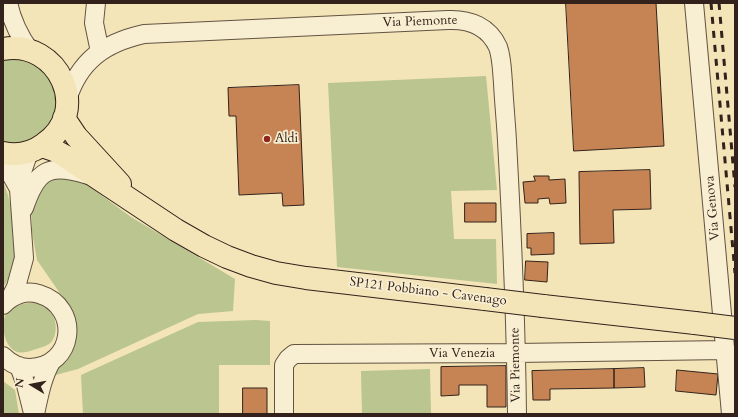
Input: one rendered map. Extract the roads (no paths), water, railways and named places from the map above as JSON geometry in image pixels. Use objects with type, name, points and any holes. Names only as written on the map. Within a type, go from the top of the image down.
[{"type":"main road","name":"SP121 Pobbiano - Cavenago","points":[[3,50],[18,48],[30,50],[43,57],[52,65],[64,82],[66,109],[76,136],[99,159],[138,204]]},
{"type":"main road","points":[[35,149],[56,133],[66,109]]},
{"type":"main road","name":"SP121 Pobbiano - Cavenago","points":[[3,153],[15,154],[35,149],[63,155],[182,234],[233,259],[270,271],[306,278],[735,328]]},
{"type":"street","points":[[3,21],[7,3]]},
{"type":"street","points":[[7,3],[18,32],[30,50]]},
{"type":"street","points":[[94,56],[94,23],[96,3]]},
{"type":"street","name":"Via Genova","points":[[694,3],[731,414]]},
{"type":"street","name":"Via Piemonte","points":[[52,65],[71,64],[94,56],[122,40],[151,32],[448,20],[465,21],[474,23],[481,27],[494,41],[501,61],[514,280],[517,414]]},
{"type":"street","name":"Via Piemonte","points":[[66,109],[76,78],[94,56]]},
{"type":"street","points":[[8,361],[35,368],[44,366],[60,354],[66,344],[67,337],[68,325],[61,309],[47,296],[33,279],[24,258],[19,189],[23,169],[35,149]]},
{"type":"street","points":[[3,160],[19,189]]},
{"type":"street","points":[[21,217],[30,191],[38,179],[46,173],[65,169],[98,178]]},
{"type":"street","points":[[6,302],[16,287],[24,258]]},
{"type":"street","points":[[6,302],[25,293],[36,293],[47,296]]},
{"type":"street","name":"Via Venezia","points":[[284,414],[284,365],[288,358],[294,354],[726,350]]},
{"type":"street","points":[[8,361],[26,385],[34,414]]},
{"type":"street","points":[[34,414],[41,384],[45,372],[51,362]]},
{"type":"railway","points":[[711,3],[735,273]]},
{"type":"railway","points":[[719,3],[735,187]]},
{"type":"place","name":"Aldi","points":[[267,139]]}]
